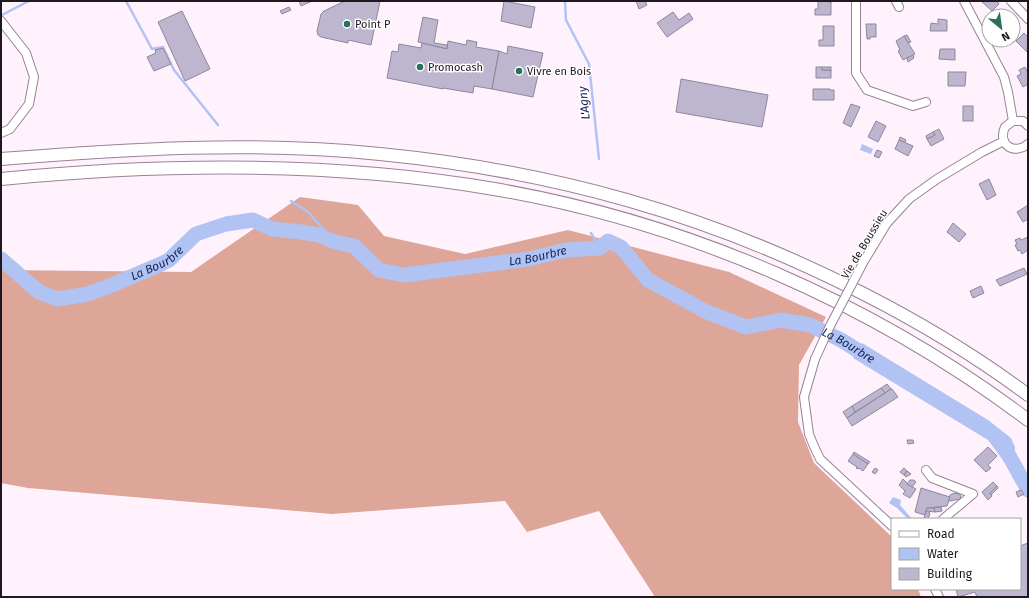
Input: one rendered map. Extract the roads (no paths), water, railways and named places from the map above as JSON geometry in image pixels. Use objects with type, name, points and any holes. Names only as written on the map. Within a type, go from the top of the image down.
[{"type":"highway","points":[[1,158],[117,150],[307,149],[378,154],[458,163],[498,169],[575,186],[654,208],[704,224],[767,248],[821,272],[932,331],[1028,395]]},
{"type":"highway","points":[[1,179],[143,170],[236,168],[306,169],[378,174],[456,183],[576,206],[617,217],[703,245],[819,293],[919,347],[953,368],[1028,420]]},
{"type":"street","points":[[856,1],[856,72],[867,90],[912,106],[926,102]]},
{"type":"street","points":[[964,1],[1004,78],[1013,121]]},
{"type":"street","points":[[1010,1],[1028,19]]},
{"type":"street","points":[[1,21],[26,53],[34,77],[29,104],[10,129],[1,132]]},
{"type":"street","points":[[1028,126],[1023,122],[1013,121],[1005,126],[1002,136],[1007,146],[1012,148],[1024,148],[1028,144]]},
{"type":"street","name":"Vie de Boussieu","points":[[891,525],[820,459],[812,444],[804,397],[815,359],[830,326],[864,261],[887,223],[910,199],[937,179],[982,152],[1004,141]]},
{"type":"street","points":[[926,470],[932,478],[973,494],[943,518]]},
{"type":"water","points":[[862,144],[873,149],[871,154],[860,150]]},
{"type":"water","points":[[862,343],[988,420],[1011,438],[1015,447],[1014,458],[1005,463],[988,440],[853,358]]},
{"type":"water","points":[[1016,463],[1028,483],[1028,495],[1010,467],[1015,468]]},
{"type":"water","points":[[893,497],[901,500],[900,505],[911,518],[907,518],[897,508],[889,503]]},
{"type":"waterway","points":[[2,15],[29,1]]},
{"type":"waterway","points":[[126,1],[152,49],[163,47],[174,70],[218,125]]},
{"type":"waterway","name":"L'Agny","points":[[565,1],[566,20],[589,64],[599,159]]},
{"type":"waterway","points":[[291,201],[308,212],[335,242]]},
{"type":"waterway","name":"La Bourbre","points":[[1,259],[39,292],[57,299],[88,294],[161,264],[169,260],[196,234],[226,224],[253,220],[272,229],[319,235],[335,242],[354,246],[379,270],[404,275],[529,259],[566,250],[600,248],[608,241],[621,247],[648,280],[707,312],[746,327],[781,320],[810,325],[841,340],[875,361]]},
{"type":"waterway","name":"L'Agny","points":[[591,233],[600,248]]},
{"type":"waterway","name":"La Bourbre","points":[[1001,441],[1028,490]]},
{"type":"place","name":"Point P","points":[[347,24]]},
{"type":"place","name":"Promocash","points":[[420,67]]},
{"type":"place","name":"Vivre en Bois","points":[[519,71]]}]
